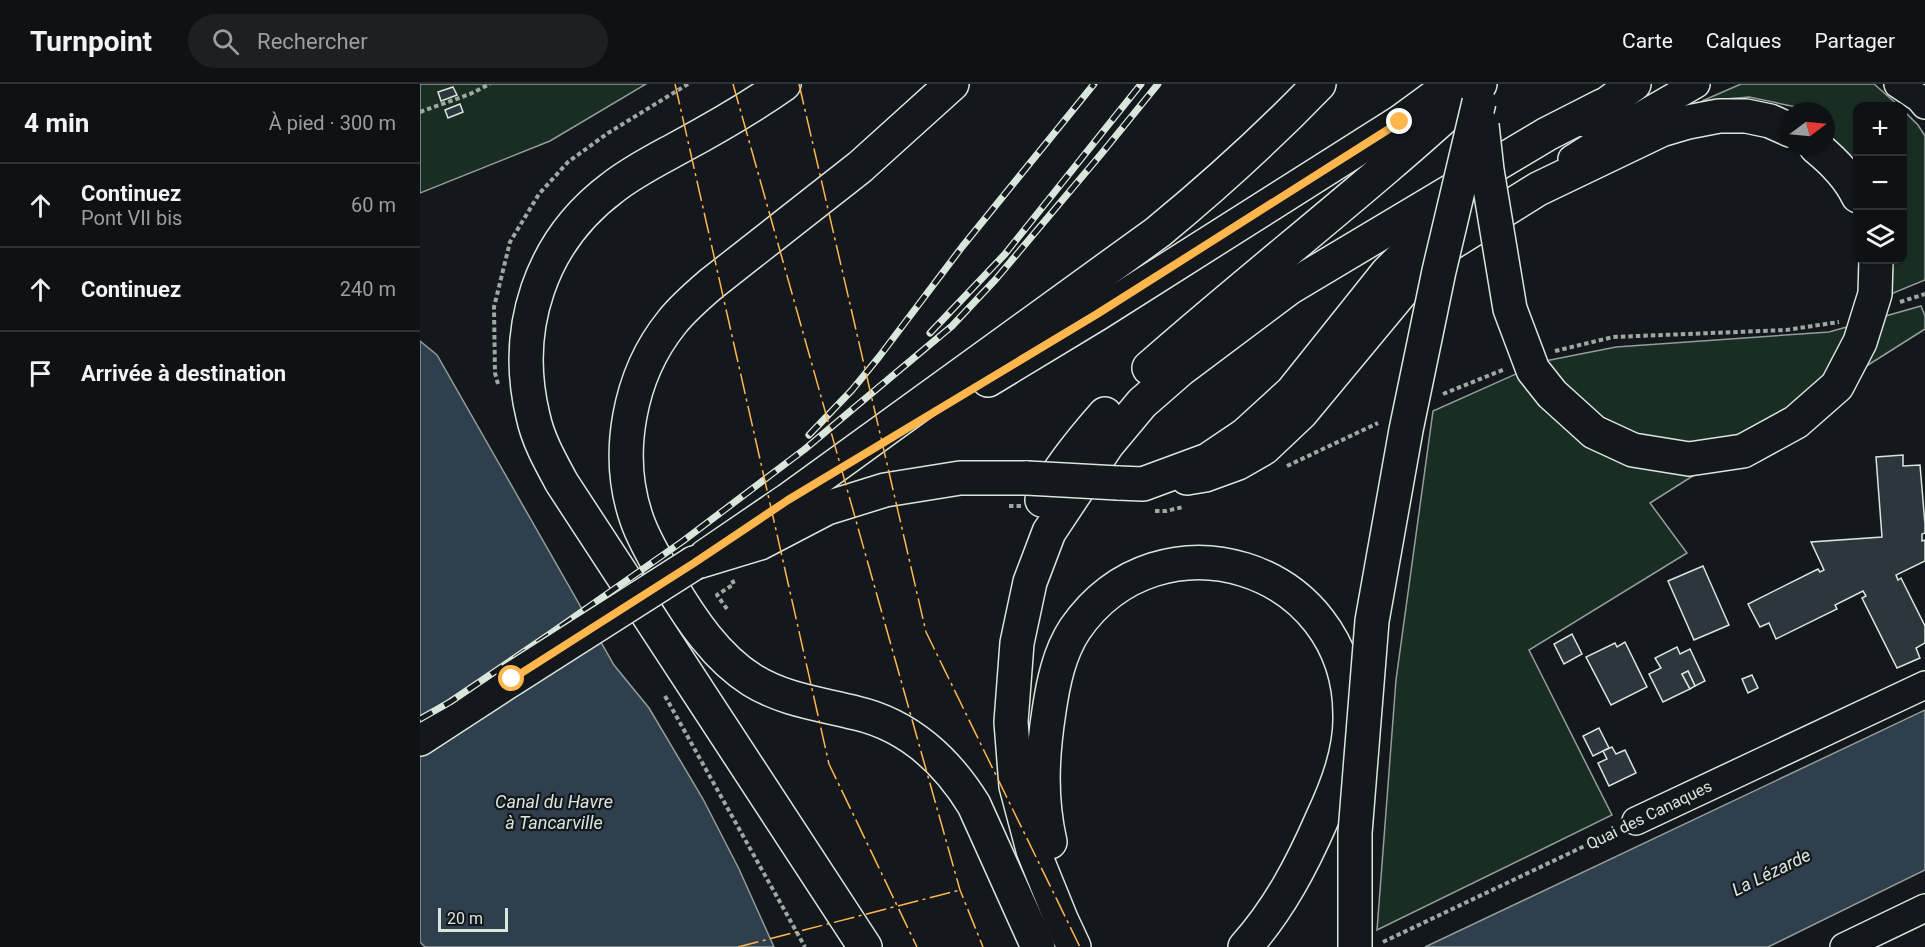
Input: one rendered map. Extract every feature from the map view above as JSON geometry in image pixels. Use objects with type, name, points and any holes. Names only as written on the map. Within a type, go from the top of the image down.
[{"type":"main road","points":[[784,84],[728,120],[628,176],[594,203],[576,222],[547,264],[539,283],[528,326],[526,373],[533,417],[540,440],[562,483],[865,947]]},
{"type":"main road","points":[[952,84],[860,167],[711,284],[672,322],[652,353],[634,395],[629,419],[627,469],[636,517],[645,540],[688,615],[723,656],[737,669],[768,689],[785,696],[877,719],[915,739],[933,753],[963,786],[974,806],[1038,947]]},
{"type":"main road","points":[[420,739],[788,500],[1158,232],[1217,184],[1273,132],[1319,84]]},
{"type":"main road","points":[[788,500],[1097,314],[1400,122],[1452,84]]},
{"type":"main road","points":[[1130,483],[1208,460],[1245,435],[1292,392],[1387,273],[1421,239],[1479,194],[1545,152],[1602,106],[1634,84]]},
{"type":"main road","points":[[1481,90],[1487,170],[1510,309],[1533,370],[1552,394],[1593,432],[1633,450],[1689,459],[1743,451],[1796,422],[1837,386],[1860,342],[1875,294],[1876,264]]},
{"type":"main road","points":[[1047,947],[1009,844],[995,784],[992,711],[997,651],[1008,585],[1028,531],[1049,487],[1086,435],[1142,374],[1216,309],[1481,90]]},
{"type":"main road","points":[[1355,947],[1355,833],[1372,621],[1406,430],[1439,271],[1481,90]]},
{"type":"main road","points":[[1074,947],[1033,850],[1016,786],[1011,722],[1017,644],[1030,582],[1049,532],[1107,445],[1142,403],[1181,369],[1290,288],[1547,134],[1602,106]]},
{"type":"main road","points":[[694,563],[759,543],[827,508],[885,490],[960,478],[1027,478],[1130,483],[1205,475],[1238,463],[1264,447],[1301,413],[1432,255],[1538,189],[1662,130],[1688,122],[1728,116],[1746,116],[1781,126]]},
{"type":"main road","points":[[1827,156],[1853,187]]},
{"type":"main road","points":[[1081,947],[1063,899],[1045,816],[1043,764],[1045,735],[1055,679],[1064,651],[1074,631],[1090,610],[1106,595],[1144,573],[1202,561],[1237,566],[1259,574],[1276,583],[1309,608],[1331,640],[1340,658],[1349,695],[1349,735],[1333,796],[1304,859],[1283,897],[1245,947]]},
{"type":"street","points":[[1432,255],[1544,177],[1696,84]]},
{"type":"street","points":[[1898,84],[1919,98],[1925,105]]},
{"type":"street","name":"Quai des Canaques","points":[[1636,821],[1925,685]]},
{"type":"street","points":[[1844,947],[1925,908]]},
{"type":"path","points":[[420,112],[470,94],[490,84]]},
{"type":"path","points":[[998,506],[1009,506]]},
{"type":"path","points":[[727,609],[717,595],[734,584]]},
{"type":"path","name":"Quai des Canaques","points":[[1373,947],[1636,821]]},
{"type":"green space","points":[[420,84],[646,84],[550,141],[420,193]]},
{"type":"green space","points":[[1741,84],[1874,84],[1894,102],[1853,102],[1853,160],[1835,143],[1835,102],[1781,102],[1781,104],[1749,97],[1702,101]]},
{"type":"green space","points":[[1907,114],[1925,136],[1925,280],[1891,294],[1887,264],[1907,264]]},
{"type":"green space","points":[[1921,306],[1925,316],[1925,329],[1650,503],[1687,553],[1529,650],[1612,815],[1377,930],[1396,680],[1433,411],[1545,361],[1616,347],[1829,332]]},
{"type":"water","name":"Canal du Havre à Tancarville","points":[[420,341],[437,355],[614,665],[649,708],[703,799],[739,869],[774,947],[425,947],[420,942]]},
{"type":"water","name":"La Lézarde","points":[[1925,710],[1925,870],[1768,947],[1425,947]]},
{"type":"building","points":[[453,87],[457,95],[441,101],[438,92]]},
{"type":"building","points":[[460,104],[463,112],[448,118],[445,110]]},
{"type":"building","points":[[1903,455],[1903,466],[1920,465],[1925,524],[1922,541],[1925,540],[1925,561],[1896,575],[1898,580],[1901,578],[1925,626],[1925,643],[1916,648],[1920,658],[1897,668],[1862,598],[1866,596],[1863,591],[1835,605],[1837,609],[1776,639],[1769,623],[1760,627],[1748,604],[1818,569],[1820,572],[1824,570],[1811,542],[1882,537],[1876,457]]},
{"type":"building","points":[[1703,566],[1729,625],[1694,640],[1668,581]]},
{"type":"building","points":[[1572,634],[1582,654],[1564,664],[1554,644]]},
{"type":"building","points":[[1625,642],[1647,687],[1611,705],[1586,657],[1615,643],[1617,647]]},
{"type":"building","points":[[1677,647],[1680,654],[1690,649],[1705,681],[1695,686],[1688,671],[1682,674],[1690,689],[1663,702],[1649,674],[1661,668],[1655,658]]},
{"type":"building","points":[[1688,671],[1695,686],[1690,689],[1682,674]]},
{"type":"building","points":[[1752,675],[1758,688],[1748,693],[1742,679]]},
{"type":"building","points":[[1599,728],[1609,748],[1593,756],[1583,736]]},
{"type":"building","points":[[1612,747],[1616,754],[1625,750],[1636,773],[1609,786],[1598,763],[1607,759],[1603,751]]},
{"type":"railway","points":[[809,435],[852,390],[879,357],[962,247],[1094,84]]},
{"type":"railway","points":[[930,333],[1005,254],[1141,84]]},
{"type":"railway","points":[[420,719],[450,702],[683,541],[805,449],[952,326],[996,279],[1158,84]]},
{"type":"power","points":[[675,84],[829,764],[917,947]]},
{"type":"power","points":[[733,84],[960,890],[983,947]]},
{"type":"power","points":[[799,84],[926,632],[1080,947]]},
{"type":"power","points":[[738,947],[960,890]]},
{"type":"route","points":[[512,679],[788,500],[1097,314],[1400,122]]}]
